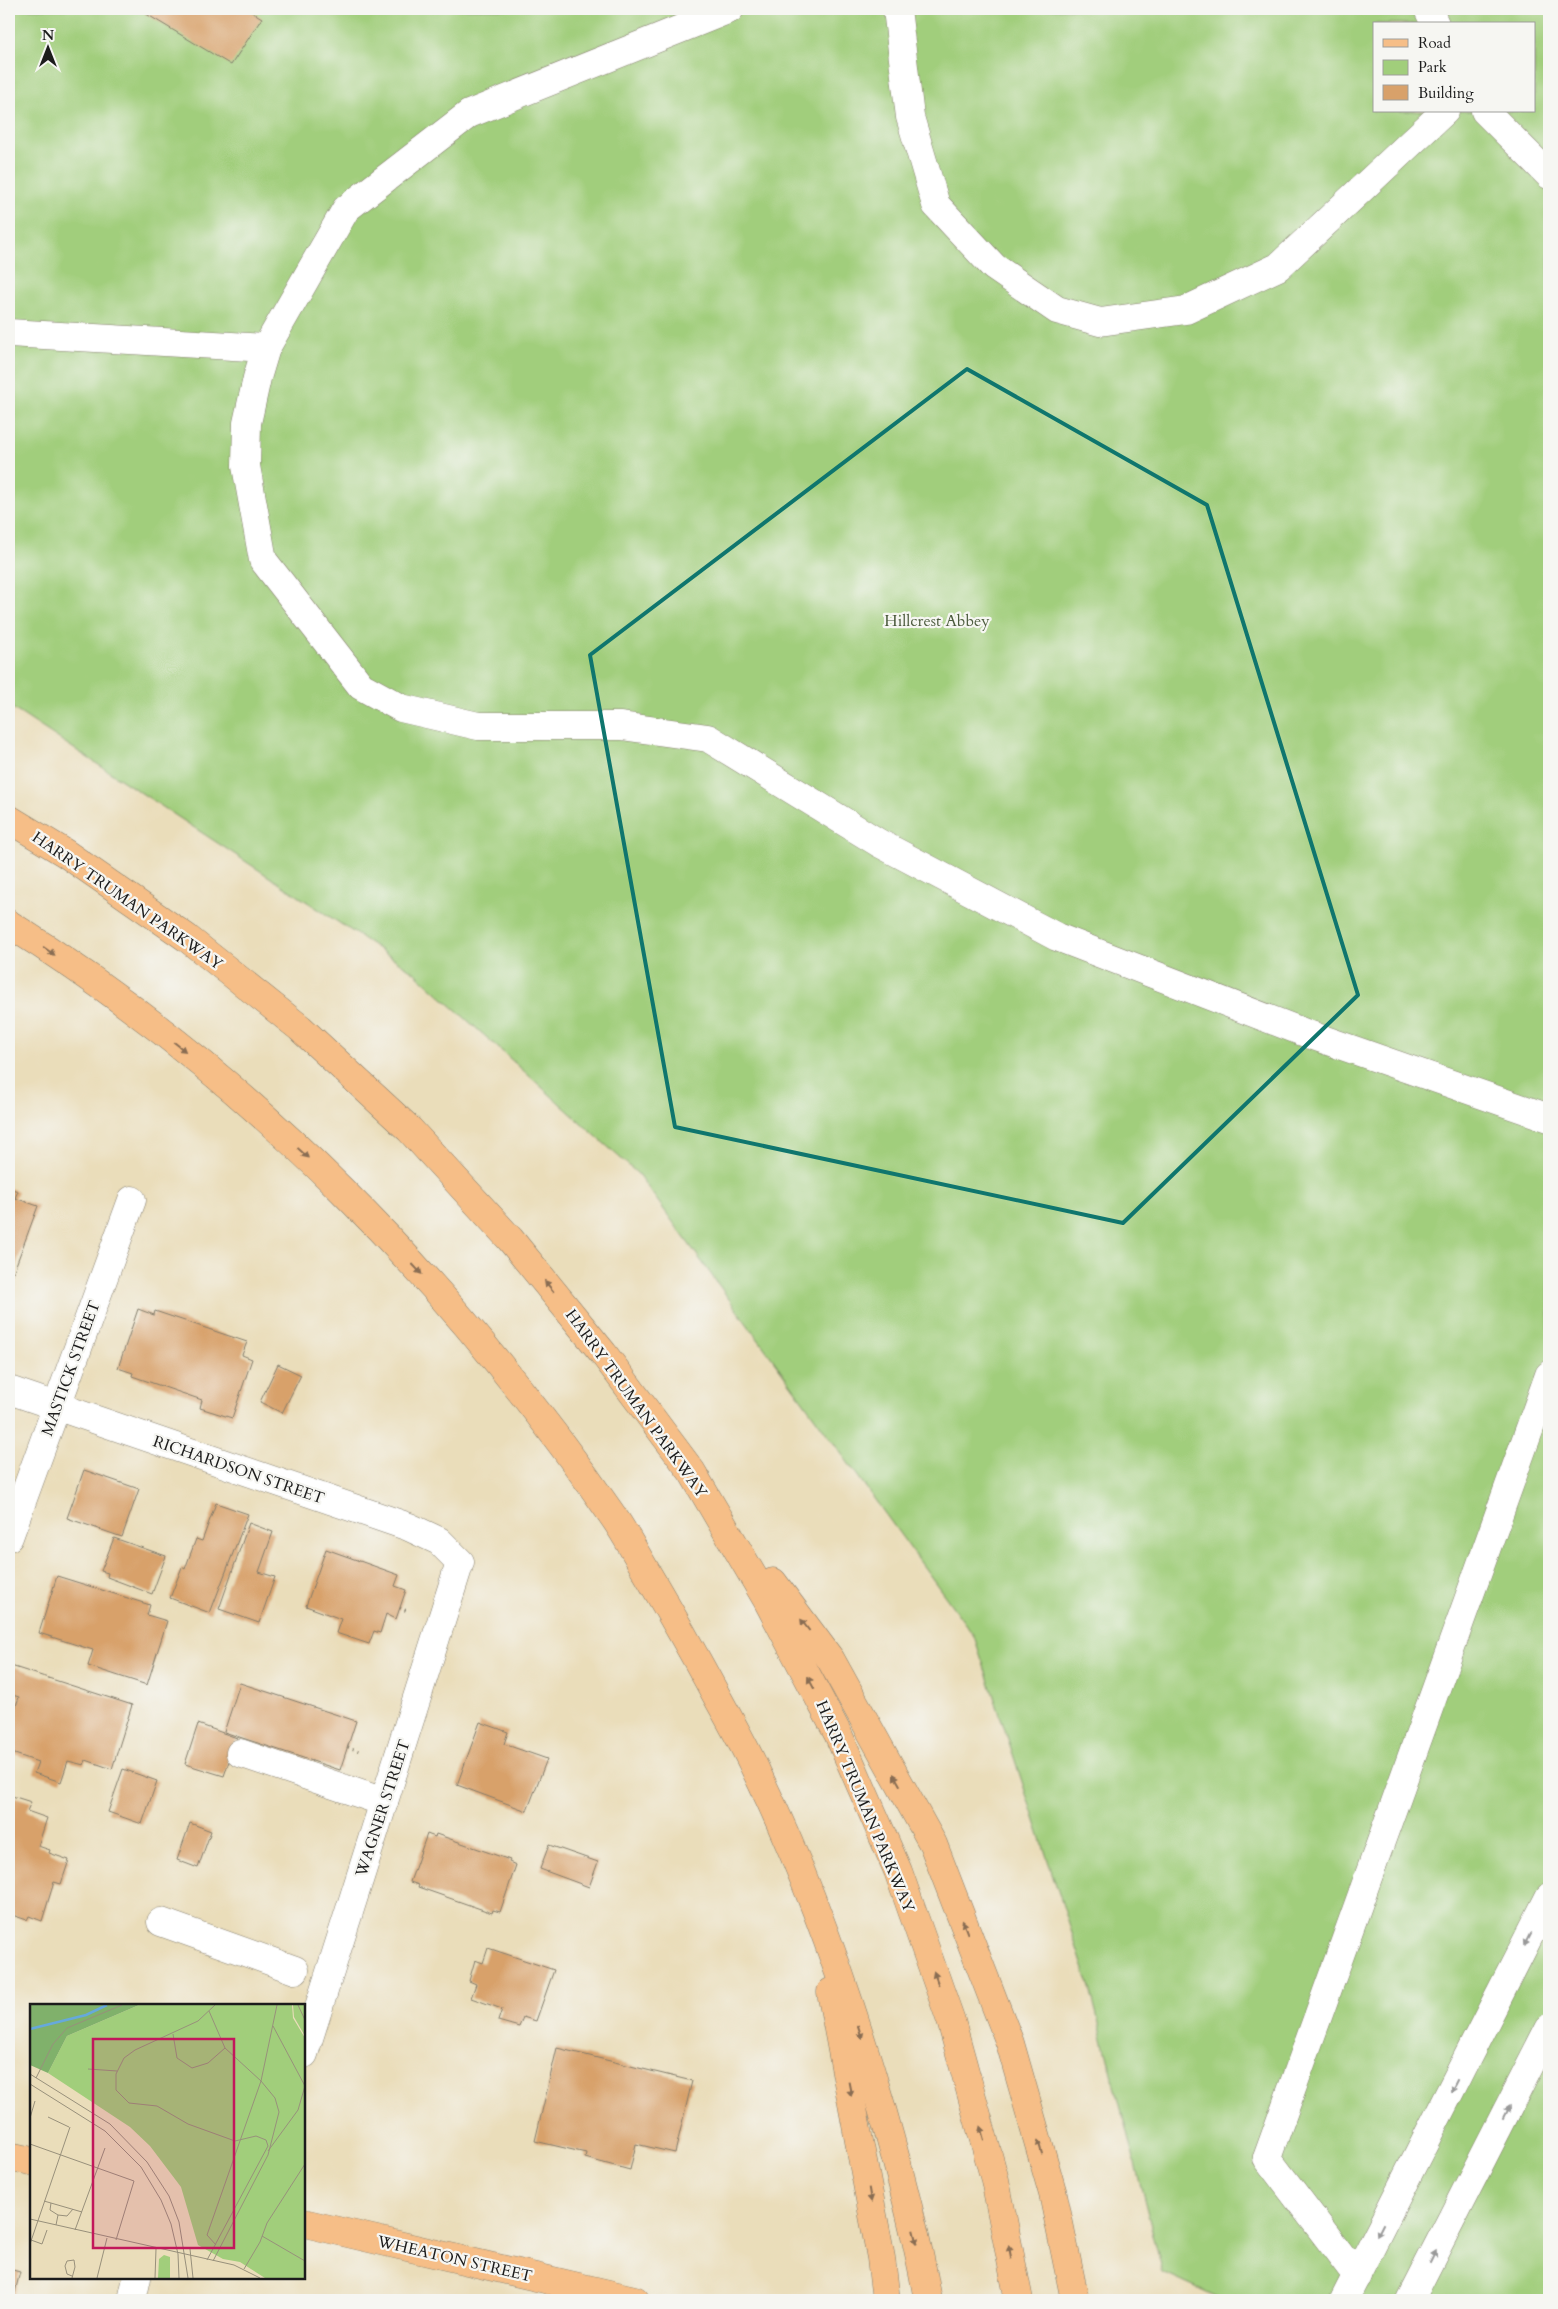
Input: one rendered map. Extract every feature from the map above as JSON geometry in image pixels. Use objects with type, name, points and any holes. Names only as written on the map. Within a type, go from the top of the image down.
[{"type":"main road","name":"HARRY TRUMAN PARKWAY","points":[[9,819],[65,853],[187,938],[300,1028],[409,1130],[510,1239],[603,1353],[692,1472],[768,1600],[838,1734],[894,1862],[951,2021],[995,2180],[1019,2300]]},
{"type":"main road","points":[[9,924],[133,1010],[241,1096],[345,1193],[443,1297],[532,1408],[617,1522],[689,1644],[757,1772],[814,1904],[861,2035],[895,2156],[921,2261],[928,2300]]},
{"type":"main road","points":[[692,1472],[831,1660],[933,1844],[1010,2043],[1053,2194],[1075,2300]]},
{"type":"main road","points":[[814,1904],[861,2147],[881,2258],[886,2300]]},
{"type":"main road","points":[[9,2156],[30,2161]]},
{"type":"main road","name":"WHEATON STREET","points":[[305,2223],[635,2300]]},
{"type":"street","points":[[730,9],[469,114],[346,209],[266,348],[247,423],[246,466],[263,560],[361,686],[402,708],[478,726],[621,726],[708,738],[879,843],[1057,937],[1308,1034],[1549,1118]]},
{"type":"street","points":[[897,9],[910,117],[936,205],[994,267],[1057,310],[1100,322],[1186,310],[1278,267],[1444,112]]},
{"type":"street","points":[[1428,9],[1434,22]]},
{"type":"street","points":[[1486,112],[1549,175]]},
{"type":"street","points":[[9,333],[266,348]]},
{"type":"street","name":"MASTICK STREET","points":[[9,1537],[55,1406],[132,1200]]},
{"type":"street","points":[[1352,2293],[1266,2158],[1549,1375]]},
{"type":"street","name":"RICHARDSON STREET","points":[[9,1390],[409,1527],[439,1541],[460,1562]]},
{"type":"street","name":"WAGNER STREET","points":[[305,2051],[460,1562]]},
{"type":"street","points":[[240,1753],[384,1802]]},
{"type":"street","points":[[1352,2293],[1549,1897]]},
{"type":"street","points":[[161,1922],[295,1970]]},
{"type":"street","points":[[1410,2300],[1549,2028]]},
{"type":"street","points":[[132,2300],[137,2279]]},
{"type":"highlighted area","points":[[967,369],[1207,505],[1358,995],[1123,1223],[675,1127],[590,655]]},
{"type":"green space","name":"Hillcrest Abbey","points":[[9,9],[1549,9],[1549,2300],[1222,2300],[1163,2273],[1090,1988],[974,1636],[638,1174],[414,972],[9,706]]},
{"type":"building","points":[[138,9],[247,9],[262,18],[231,65]]},
{"type":"building","points":[[9,1188],[18,1191],[15,1198],[38,1206],[9,1284]]},
{"type":"building","points":[[138,1309],[154,1315],[155,1311],[247,1342],[242,1355],[252,1359],[232,1418],[200,1408],[202,1400],[132,1376],[133,1373],[118,1368]]},
{"type":"building","points":[[278,1364],[301,1375],[282,1413],[260,1402]]},
{"type":"building","points":[[84,1470],[139,1489],[122,1537],[67,1518]]},
{"type":"building","points":[[216,1503],[248,1514],[210,1613],[170,1598],[182,1567],[185,1569],[196,1539],[202,1541]]},
{"type":"building","points":[[249,1523],[273,1532],[259,1572],[275,1577],[259,1623],[219,1609]]},
{"type":"building","points":[[114,1538],[166,1556],[152,1594],[107,1577],[108,1573],[101,1571]]},
{"type":"building","points":[[326,1549],[399,1575],[395,1586],[406,1590],[396,1619],[386,1614],[380,1633],[374,1631],[369,1644],[336,1633],[341,1619],[306,1606]]},
{"type":"building","points":[[57,1576],[150,1605],[147,1615],[167,1621],[147,1685],[88,1666],[93,1650],[39,1633]]},
{"type":"building","points":[[11,1666],[132,1705],[112,1769],[86,1760],[84,1765],[68,1761],[61,1782],[34,1773],[38,1762],[9,1752],[9,1727],[19,1697],[9,1694],[9,1672]]},
{"type":"building","points":[[240,1683],[356,1721],[340,1770],[224,1732]]},
{"type":"building","points":[[480,1722],[508,1732],[504,1744],[547,1759],[527,1811],[457,1785]]},
{"type":"building","points":[[198,1724],[237,1738],[224,1776],[185,1764]]},
{"type":"building","points":[[123,1769],[157,1781],[142,1824],[108,1812]]},
{"type":"building","points":[[9,1795],[31,1802],[27,1811],[47,1818],[38,1846],[50,1850],[49,1853],[69,1860],[61,1884],[54,1882],[42,1921],[29,1916],[27,1920],[9,1914]]},
{"type":"building","points":[[190,1823],[211,1831],[198,1868],[177,1860]]},
{"type":"building","points":[[427,1834],[435,1837],[436,1834],[510,1860],[509,1862],[516,1865],[500,1912],[493,1910],[492,1913],[418,1887],[419,1885],[410,1882]]},
{"type":"building","points":[[549,1845],[598,1862],[589,1887],[540,1869]]},
{"type":"building","points":[[488,1948],[554,1970],[536,2021],[523,2017],[519,2027],[498,2021],[502,2009],[471,1998],[476,1984],[469,1981],[475,1960],[483,1963]]},
{"type":"building","points":[[557,2048],[692,2081],[675,2153],[636,2144],[630,2170],[585,2158],[586,2153],[535,2141]]},
{"type":"building","points":[[9,2269],[20,2272],[13,2300],[9,2300]]}]
